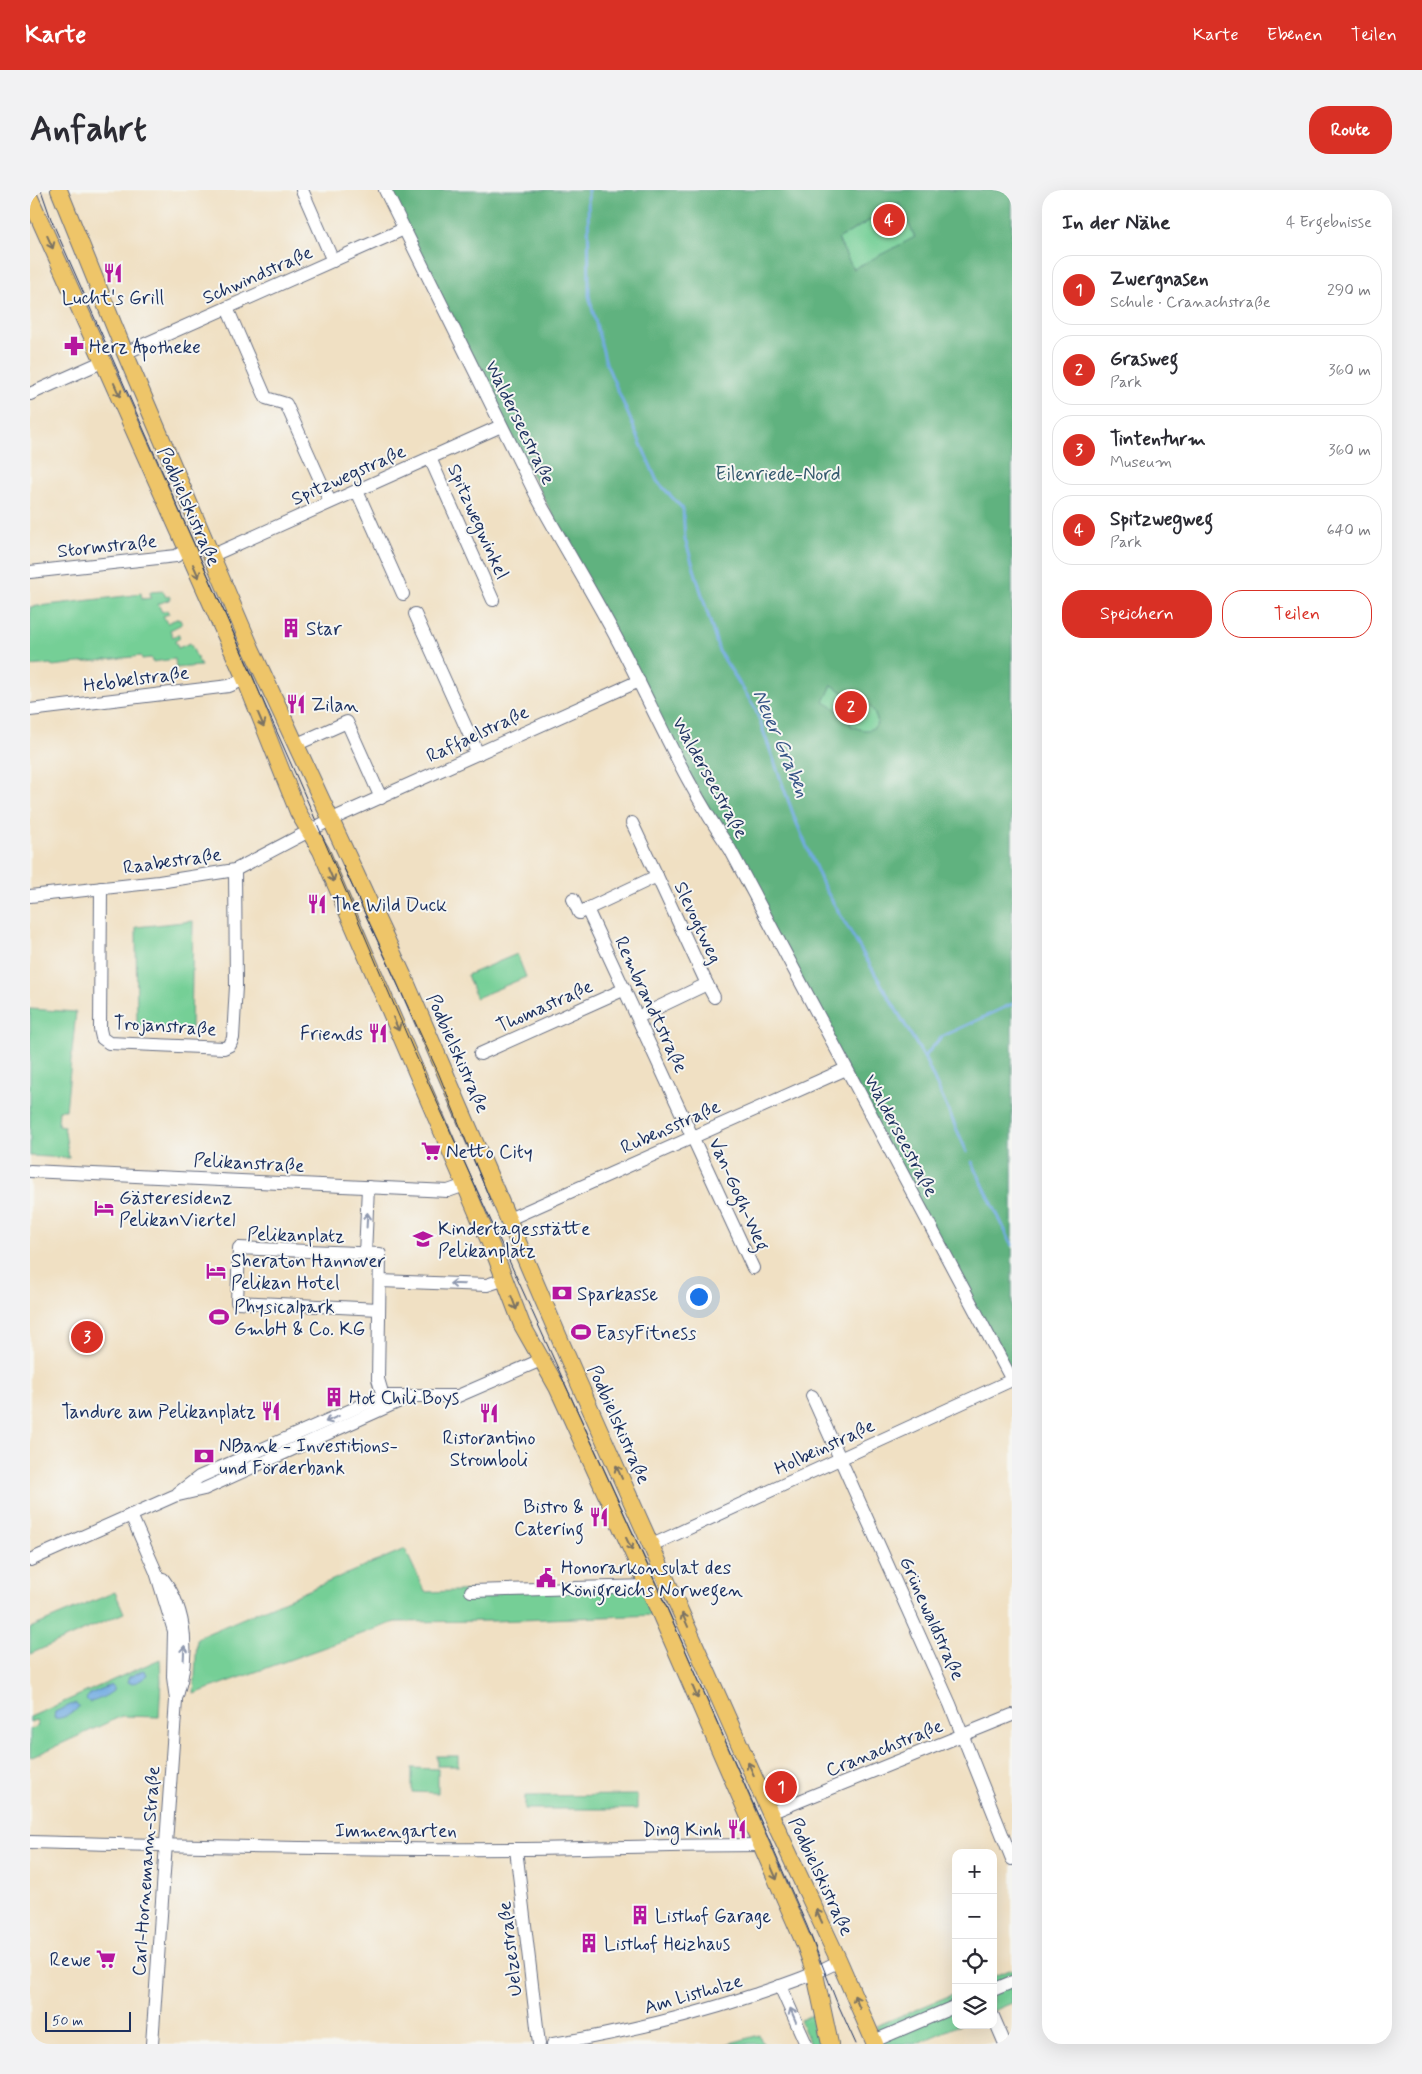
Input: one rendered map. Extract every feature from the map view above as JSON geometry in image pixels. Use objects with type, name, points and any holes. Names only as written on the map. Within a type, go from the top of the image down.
[{"type":"main road","name":"Podbielskistraße","points":[[59,190],[125,353],[211,556],[295,745],[403,975],[565,1350],[770,1813],[875,2042]]},
{"type":"main road","name":"Podbielskistraße","points":[[30,198],[244,679],[298,812],[321,851],[505,1279],[522,1325],[557,1387],[648,1586],[762,1845],[805,1945],[815,1974],[830,2044]]},
{"type":"main road","points":[[465,1186],[490,1176]]},
{"type":"main road","points":[[541,1360],[565,1350]]},
{"type":"street","points":[[302,190],[333,261]]},
{"type":"street","name":"Walderseestraße","points":[[385,190],[501,426],[564,548],[584,578],[699,800],[730,848],[1012,1380]]},
{"type":"street","name":"Schwindstraße","points":[[125,353],[404,229]]},
{"type":"street","points":[[227,308],[266,398],[273,402],[281,401],[286,404],[330,502]]},
{"type":"street","points":[[30,394],[104,361]]},
{"type":"street","name":"Spitzwegstraße","points":[[211,556],[501,426]]},
{"type":"street","name":"Spitzwegwinkel","points":[[430,458],[494,600]]},
{"type":"street","points":[[357,490],[403,594]]},
{"type":"street","name":"Stormstraße","points":[[30,572],[176,556],[187,550]]},
{"type":"street","points":[[416,614],[478,754]]},
{"type":"street","name":"Hebbelstraße","points":[[30,710],[230,686],[244,679]]},
{"type":"street","name":"Raffaelstraße","points":[[330,820],[639,681]]},
{"type":"street","points":[[295,745],[346,722],[381,798]]},
{"type":"street","points":[[309,832],[330,820]]},
{"type":"street","name":"Slevogtweg","points":[[632,823],[714,997]]},
{"type":"street","name":"Raabestraße","points":[[30,896],[235,870],[309,832]]},
{"type":"street","name":"Trojanstraße","points":[[101,888],[100,1028],[102,1038],[109,1043],[224,1048],[230,1045],[233,1038],[236,986],[235,870]]},
{"type":"street","name":"Slevogtweg","points":[[587,909],[657,876]]},
{"type":"street","points":[[572,899],[579,912],[587,909]]},
{"type":"street","name":"Rembrandtstraße","points":[[587,909],[693,1136]]},
{"type":"street","name":"Slevogtweg","points":[[638,1017],[708,984]]},
{"type":"street","name":"Thomastraße","points":[[480,1054],[625,989]]},
{"type":"street","name":"Rubensstraße","points":[[509,1219],[846,1069]]},
{"type":"street","name":"Van-Gogh-Weg","points":[[693,1136],[753,1268]]},
{"type":"street","name":"Pelikanstraße","points":[[30,1171],[448,1191],[465,1186]]},
{"type":"street","name":"Pelikanplatz","points":[[365,1254],[368,1187]]},
{"type":"street","name":"Pelikanplatz","points":[[379,1309],[237,1302],[239,1248],[380,1254],[378,1379],[383,1396]]},
{"type":"street","points":[[380,1281],[487,1286],[505,1279]]},
{"type":"street","points":[[174,1496],[199,1477],[383,1396],[458,1396],[541,1360]]},
{"type":"street","name":"Holbeinstraße","points":[[652,1545],[1012,1380]]},
{"type":"street","points":[[30,1560],[174,1496],[204,1489],[411,1396]]},
{"type":"street","name":"Grünewaldstraße","points":[[812,1396],[964,1735],[1012,1858]]},
{"type":"street","name":"Carl-Hornemann-Straße","points":[[131,1515],[156,1572],[165,1580],[177,1603],[183,1628],[182,1678],[176,1700],[152,2044]]},
{"type":"street","points":[[471,1591],[648,1586]]},
{"type":"street","name":"Cranachstraße","points":[[770,1813],[1012,1715]]},
{"type":"street","name":"Immengarten","points":[[30,1842],[166,1847],[516,1849],[762,1845]]},
{"type":"street","name":"Uelzestraße","points":[[516,1849],[539,2044]]},
{"type":"street","name":"Am Listholze","points":[[553,2044],[599,2037],[660,2023],[815,1974],[839,1961]]},
{"type":"street","points":[[997,1988],[1012,1982]]},
{"type":"street","points":[[780,1986],[806,2044]]},
{"type":"street","points":[[875,2042],[952,2008]]},
{"type":"street","points":[[997,2025],[1005,2044]]},
{"type":"green space","name":"Eilenriede-Nord","points":[[385,190],[1012,190],[1012,1380],[585,578]],"holes":[[[899,203],[915,237],[853,269],[838,239]],[[832,685],[849,696],[861,697],[873,710],[878,722],[876,726],[870,730],[851,726],[848,716],[824,702]]]},
{"type":"green space","points":[[900,203],[915,238],[853,269],[838,239]]},
{"type":"green space","points":[[163,591],[166,597],[169,596],[171,599],[158,604],[162,612],[167,610],[169,614],[163,616],[167,623],[179,618],[182,624],[170,630],[173,637],[178,634],[180,638],[175,641],[178,648],[190,643],[201,666],[176,668],[175,659],[152,662],[151,658],[142,659],[141,656],[52,666],[51,664],[30,666],[30,607],[141,593],[142,599],[151,598],[150,592]]},
{"type":"green space","points":[[832,685],[849,696],[861,697],[873,710],[878,722],[872,728],[866,730],[858,729],[842,719],[823,702]]},
{"type":"green space","points":[[193,921],[191,1030],[137,1027],[136,927]]},
{"type":"green space","points":[[517,954],[526,977],[476,998],[467,975]]},
{"type":"green space","points":[[30,1009],[76,1012],[66,1110],[59,1110],[58,1125],[64,1126],[69,1158],[30,1156]]},
{"type":"green space","points":[[405,1549],[425,1592],[640,1585],[657,1615],[493,1621],[395,1622],[194,1694],[197,1638]]},
{"type":"green space","points":[[115,1592],[124,1613],[30,1654],[30,1628]]},
{"type":"green space","points":[[160,1659],[159,1717],[122,1716],[30,1758],[30,1730],[38,1726],[36,1720],[30,1722],[30,1717]]},
{"type":"green space","points":[[437,1756],[458,1756],[458,1766],[437,1766]]},
{"type":"green space","points":[[412,1768],[438,1769],[438,1793],[412,1792]]},
{"type":"green space","points":[[637,1795],[637,1809],[525,1809],[525,1796]]},
{"type":"green space","points":[[1012,1969],[1012,2003],[997,2009],[997,1984],[997,1975]]},
{"type":"green space","points":[[952,1995],[952,2028],[915,2044],[875,2044],[876,2026]]},
{"type":"green space","points":[[817,2013],[824,2044],[810,2044],[800,2020]]},
{"type":"green space","points":[[759,2035],[763,2044],[727,2044]]},
{"type":"water","points":[[144,1670],[147,1674],[143,1678],[135,1682],[127,1682],[129,1677]]},
{"type":"water","points":[[111,1685],[113,1691],[95,1701],[89,1702],[86,1699],[90,1694]]},
{"type":"water","points":[[75,1703],[79,1706],[74,1711],[64,1717],[54,1718],[55,1712]]},
{"type":"waterway","name":"Neuer Graben","points":[[588,190],[589,296],[606,363],[657,481],[683,509],[685,539],[719,651],[755,708],[795,819],[824,887],[924,1057],[967,1152]]},
{"type":"waterway","points":[[924,1057],[941,1037],[1012,1004]]},
{"type":"waterway","name":"Neuer Graben","points":[[972,1162],[1012,1245]]},
{"type":"tram line","points":[[41,190],[51,219],[310,807],[412,1047],[670,1615],[807,1926],[836,2000],[856,2044]]},
{"type":"tram line","points":[[343,866],[438,1072],[490,1200]]},
{"type":"place","name":"Spitzwegweg","points":[[889,220]]},
{"type":"place","name":"Lucht's Grill","points":[[113,273]]},
{"type":"place","name":"Herz Apotheke","points":[[74,346]]},
{"type":"place","name":"Star","points":[[291,628]]},
{"type":"place","name":"Zilan","points":[[296,704]]},
{"type":"place","name":"Grasweg","points":[[851,707]]},
{"type":"place","name":"The Wild Duck","points":[[317,904]]},
{"type":"place","name":"Friends","points":[[378,1033]]},
{"type":"place","name":"Netto City","points":[[431,1151]]},
{"type":"place","name":"Gästeresidenz PelikanViertel","points":[[104,1208]]},
{"type":"place","name":"Kindertagesstätte Pelikanplatz","points":[[423,1239]]},
{"type":"place","name":"Sheraton Hannover Pelikan Hotel","points":[[216,1271]]},
{"type":"place","name":"Sparkasse","points":[[562,1293]]},
{"type":"place","name":"Physicalpark GmbH & Co. KG","points":[[219,1317]]},
{"type":"place","name":"EasyFitness","points":[[581,1332]]},
{"type":"place","name":"Tintenturm","points":[[87,1337]]},
{"type":"place","name":"Hot Chili Boys","points":[[334,1397]]},
{"type":"place","name":"Tandure am Pelikanplatz","points":[[271,1411]]},
{"type":"place","name":"Ristorantino Stromboli","points":[[489,1413]]},
{"type":"place","name":"NBank - Investitions- und Förderbank","points":[[204,1456]]},
{"type":"place","name":"Bistro & Catering","points":[[599,1517]]},
{"type":"place","name":"Honorarkonsulat des Königreichs Norwegen","points":[[546,1578]]},
{"type":"place","name":"Zwergnasen","points":[[781,1787]]},
{"type":"place","name":"Ding Kinh","points":[[737,1829]]},
{"type":"place","name":"Listhof Garage","points":[[640,1915]]},
{"type":"place","name":"Listhof Heizhaus","points":[[589,1943]]},
{"type":"place","name":"Rewe","points":[[106,1959]]}]
